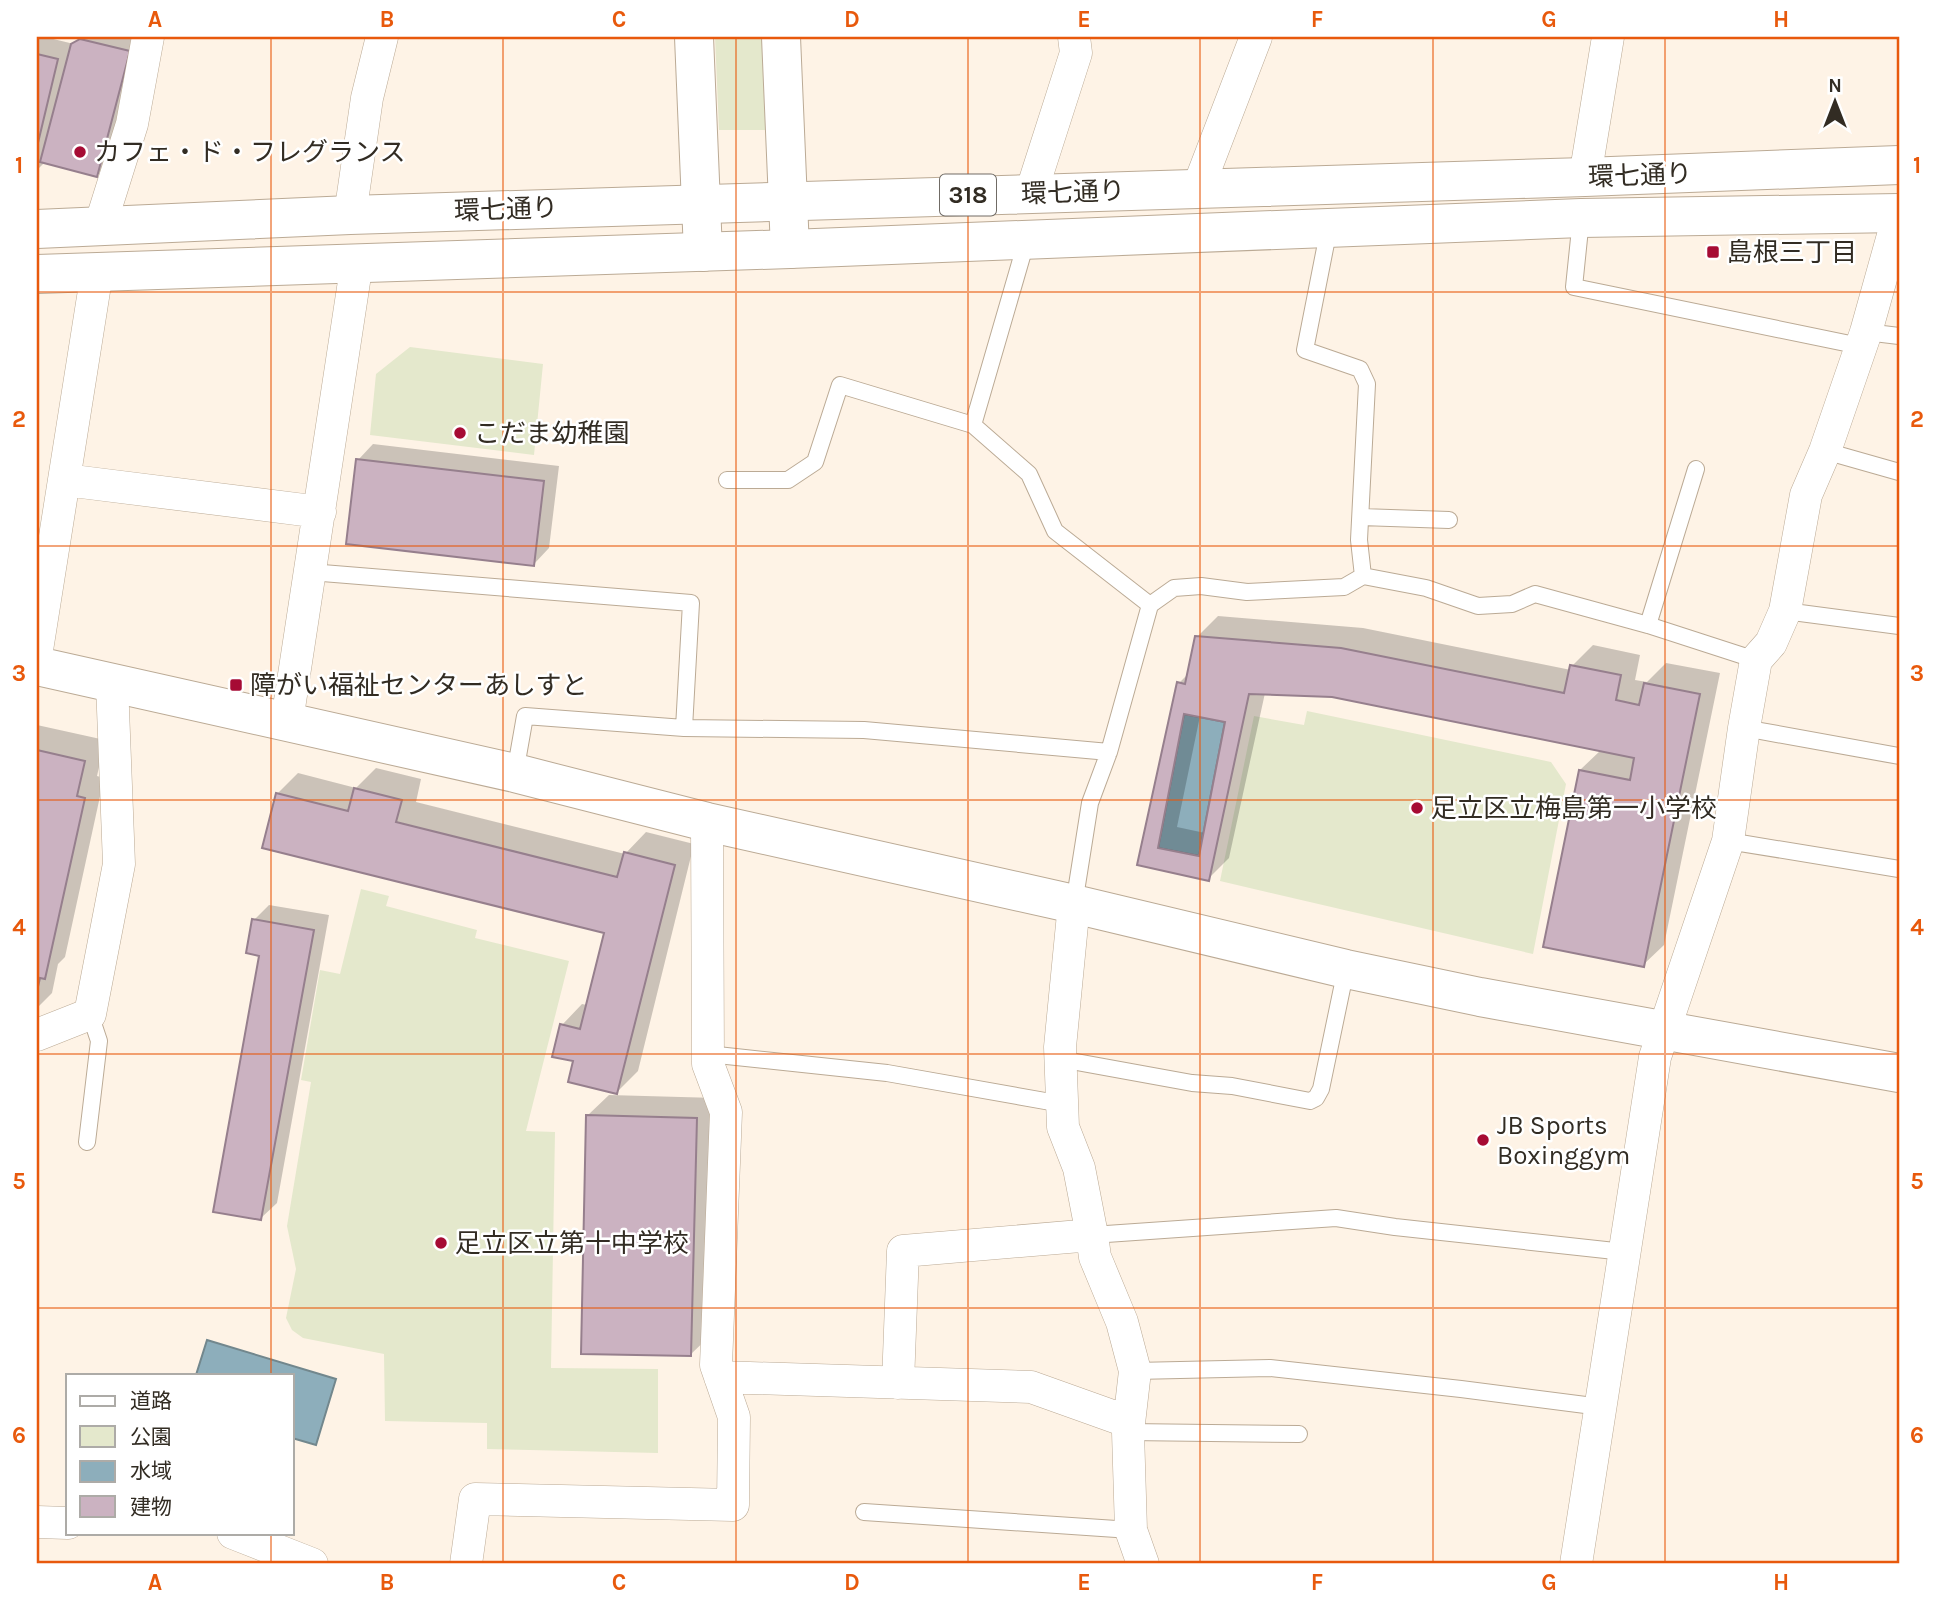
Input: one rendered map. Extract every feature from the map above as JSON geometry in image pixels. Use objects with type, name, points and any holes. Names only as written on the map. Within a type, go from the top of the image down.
[{"type":"main road","points":[[694,37],[703,252]]},
{"type":"main road","points":[[781,37],[790,249]]},
{"type":"main road","name":"環七通り","points":[[37,229],[700,203],[1899,165]]},
{"type":"main road","name":"環七通り","points":[[37,274],[790,249],[1581,218],[1899,214]]},
{"type":"main road","points":[[37,666],[514,773],[707,822],[1074,904],[1346,969],[1480,997],[1899,1073]]},
{"type":"street","points":[[100,226],[132,124],[148,37]]},
{"type":"street","points":[[351,215],[367,97],[382,37]]},
{"type":"street","points":[[1031,193],[1076,53],[1074,37]]},
{"type":"street","points":[[1198,188],[1256,37]]},
{"type":"street","points":[[1585,177],[1608,37]]},
{"type":"street","points":[[1576,1564],[1655,1056],[1728,841],[1756,660],[1772,643],[1785,611],[1806,495],[1825,451],[1863,339],[1899,214]]},
{"type":"street","points":[[287,721],[357,262]]},
{"type":"street","points":[[37,650],[97,272]]},
{"type":"street","points":[[65,480],[320,512]]},
{"type":"street","points":[[37,1035],[90,1014],[119,864],[112,683]]},
{"type":"street","points":[[466,1564],[475,1499],[733,1505],[734,1417],[716,1365],[726,1112],[708,1064],[707,822]]},
{"type":"street","points":[[1074,904],[1060,1047],[1063,1127],[1079,1168],[1095,1257],[1122,1322],[1135,1371],[1128,1427],[1131,1530],[1143,1564]]},
{"type":"street","points":[[898,1383],[902,1251],[1092,1235]]},
{"type":"street","points":[[720,1377],[1031,1387],[1128,1427]]},
{"type":"street","points":[[37,1522],[66,1523]]},
{"type":"street","points":[[236,1534],[312,1564]]},
{"type":"lane","points":[[1581,218],[1574,287],[1863,339],[1899,336]]},
{"type":"lane","points":[[1329,228],[1305,351],[1360,369],[1367,384],[1359,540],[1363,576]]},
{"type":"lane","points":[[973,425],[1028,239]]},
{"type":"lane","points":[[727,480],[788,480],[815,462],[840,385],[973,425],[1029,474],[1055,531],[1150,605]]},
{"type":"lane","points":[[1825,451],[1899,472]]},
{"type":"lane","points":[[1648,625],[1696,469]]},
{"type":"lane","points":[[1361,517],[1449,520]]},
{"type":"lane","points":[[310,572],[691,603],[684,728]]},
{"type":"lane","points":[[1074,904],[1090,803],[1109,752],[1150,605],[1174,588],[1201,586],[1247,593],[1345,587],[1363,576],[1426,588],[1478,606],[1511,604],[1535,594],[1648,625],[1756,660]]},
{"type":"lane","points":[[1785,611],[1899,626]]},
{"type":"lane","points":[[514,773],[525,716],[684,728],[864,730],[1109,752]]},
{"type":"lane","points":[[1744,728],[1899,755]]},
{"type":"lane","points":[[1728,841],[1899,869]]},
{"type":"lane","points":[[1060,1059],[1310,1101],[1316,1098],[1321,1089],[1346,969]]},
{"type":"lane","points":[[88,1142],[99,1041],[90,1014]]},
{"type":"lane","points":[[708,1054],[887,1073],[1062,1104]]},
{"type":"lane","points":[[1092,1235],[1336,1218],[1624,1252]]},
{"type":"lane","points":[[1135,1371],[1270,1368],[1601,1407]]},
{"type":"lane","points":[[1128,1427],[1299,1434]]},
{"type":"lane","points":[[864,1512],[1131,1530]]},
{"type":"green space","points":[[715,37],[767,37],[769,130],[719,130]]},
{"type":"green space","points":[[410,347],[543,364],[534,455],[370,435],[376,374]]},
{"type":"green space","points":[[1307,711],[1551,762],[1566,784],[1533,954],[1220,881],[1254,716],[1304,725]]},
{"type":"green space","points":[[361,889],[389,896],[386,906],[477,930],[475,938],[569,961],[526,1131],[555,1132],[551,1368],[658,1369],[658,1453],[487,1449],[487,1423],[385,1421],[384,1354],[303,1338],[292,1330],[286,1318],[296,1269],[287,1226],[311,1082],[301,1080],[320,970],[340,974]]},
{"type":"water","points":[[1184,714],[1225,722],[1199,856],[1158,848]]},
{"type":"water","points":[[207,1340],[336,1379],[316,1445],[294,1439],[294,1374],[196,1374]]},
{"type":"building","points":[[80,39],[130,51],[97,177],[40,162],[71,44]]},
{"type":"building","points":[[37,54],[58,59],[37,147]]},
{"type":"building","points":[[356,459],[544,481],[534,566],[346,544]]},
{"type":"building","points":[[1195,636],[1341,648],[1564,693],[1570,665],[1621,675],[1616,700],[1639,705],[1644,683],[1700,694],[1644,967],[1543,947],[1579,770],[1630,780],[1634,758],[1332,697],[1249,694],[1209,881],[1137,865],[1177,682],[1185,684]],"holes":[[[1184,714],[1225,722],[1199,856],[1158,848]]]},
{"type":"building","points":[[37,750],[85,761],[77,796],[85,798],[45,979],[40,978],[37,991]]},
{"type":"building","points":[[354,788],[402,800],[396,822],[617,877],[624,852],[675,865],[617,1094],[568,1082],[573,1061],[552,1057],[560,1024],[580,1029],[604,933],[262,848],[276,793],[348,811]]},
{"type":"building","points":[[252,919],[314,930],[261,1220],[213,1212],[259,956],[246,953]]},
{"type":"building","points":[[586,1115],[697,1118],[691,1356],[581,1354]]},
{"type":"place","name":"カフェ・ド・フレグランス","points":[[80,152]]},
{"type":"place","name":"島根三丁目","points":[[1713,252]]},
{"type":"place","name":"こだま幼稚園","points":[[460,433]]},
{"type":"place","name":"障がい福祉センターあしすと","points":[[236,685]]},
{"type":"place","name":"足立区立梅島第一小学校","points":[[1417,808]]},
{"type":"place","name":"JB Sports Boxinggym","points":[[1483,1140]]},
{"type":"place","name":"足立区立第十中学校","points":[[441,1243]]}]
